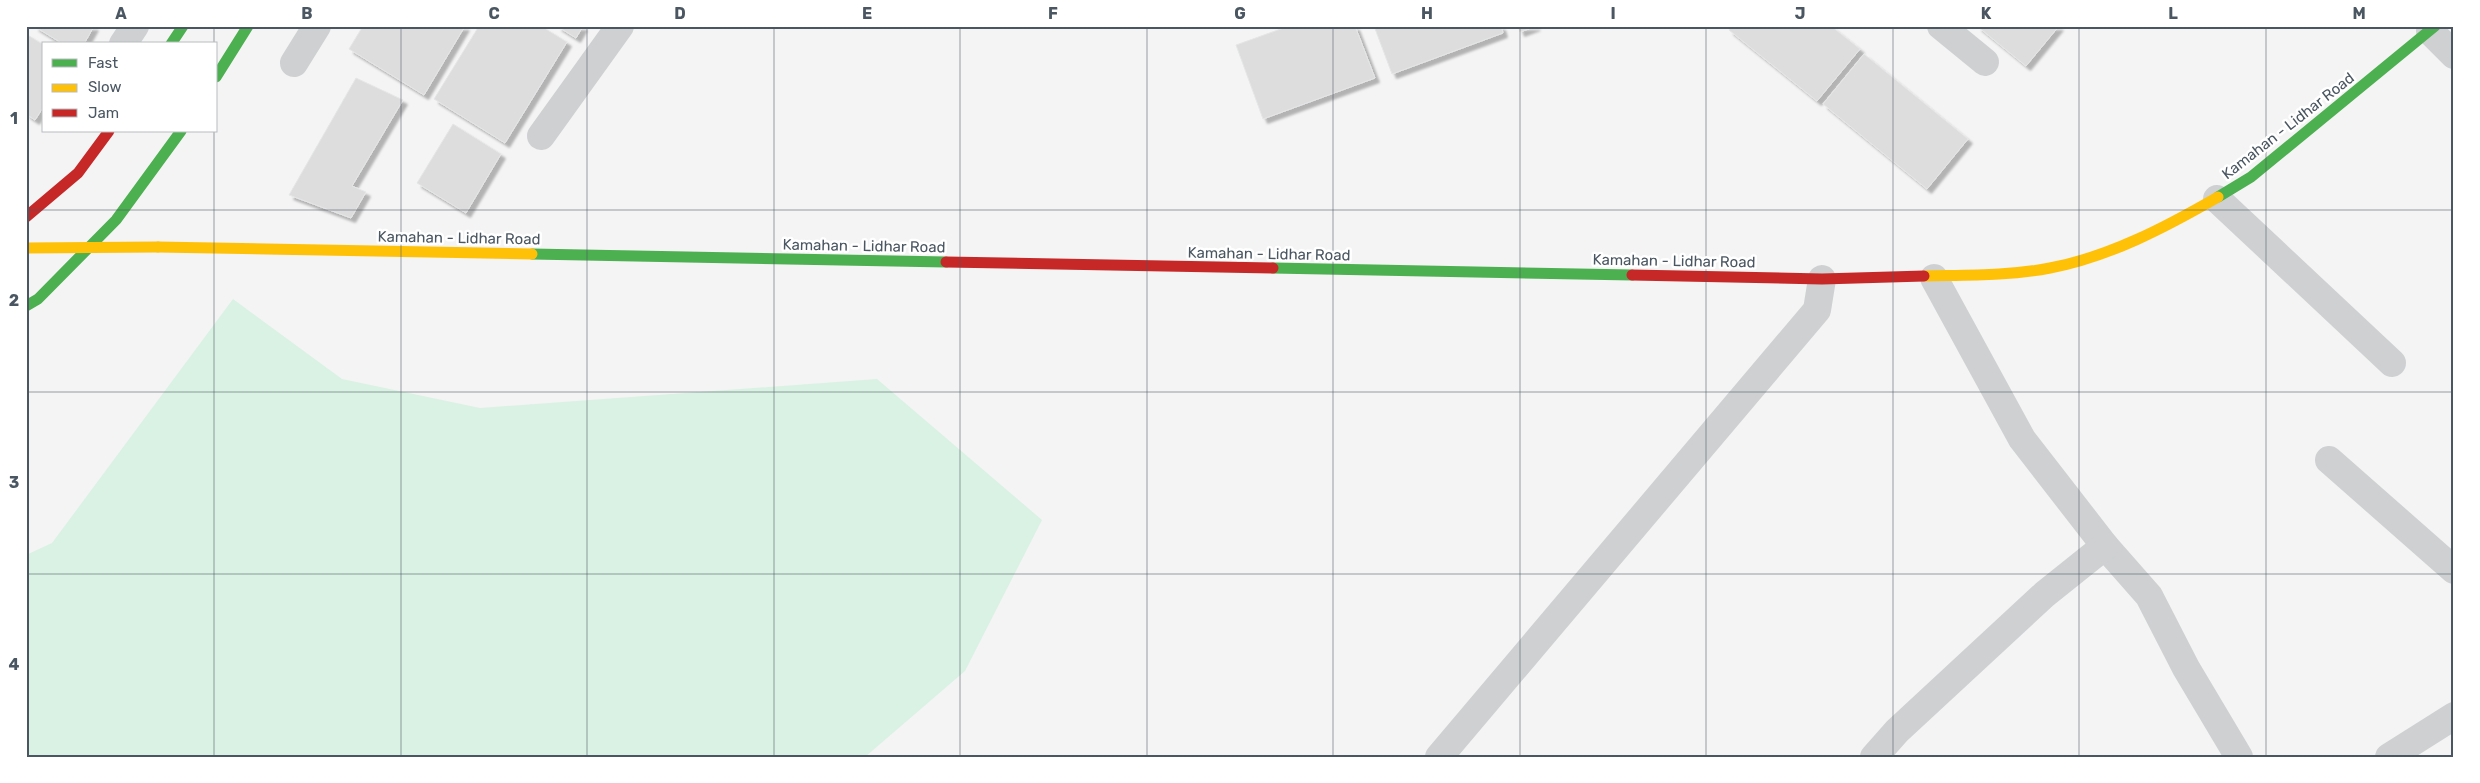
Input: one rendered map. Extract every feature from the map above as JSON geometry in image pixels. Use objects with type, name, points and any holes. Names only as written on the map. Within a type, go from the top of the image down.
[{"type":"main road","points":[[172,42],[183,26]]},
{"type":"main road","points":[[218,74],[248,26]]},
{"type":"main road","name":"Kamahan - Lidhar Road","points":[[26,248],[158,247],[1822,279],[1934,278],[1996,274],[2041,269],[2095,256],[2173,223],[2217,199],[2251,177],[2433,29]]},
{"type":"main road","points":[[26,217],[78,174],[108,132]]},
{"type":"main road","points":[[26,306],[38,299],[116,220],[180,132]]},
{"type":"street","points":[[124,42],[135,26]]},
{"type":"street","points":[[294,63],[317,26]]},
{"type":"street","points":[[541,136],[620,26]]},
{"type":"street","points":[[1941,26],[1985,62]]},
{"type":"street","points":[[2433,29],[2454,55]]},
{"type":"street","points":[[2217,199],[2392,363]]},
{"type":"street","points":[[1934,278],[2022,439],[2105,546],[2148,596],[2186,668],[2238,757]]},
{"type":"street","points":[[1439,757],[1817,310],[1822,279]]},
{"type":"street","points":[[2329,460],[2454,570]]},
{"type":"street","points":[[1874,757],[1897,731],[2045,594],[2105,546]]},
{"type":"street","points":[[2389,757],[2454,716]]},
{"type":"green space","points":[[233,299],[342,379],[480,408],[877,379],[1042,520],[965,671],[865,757],[26,757],[26,555],[52,543]]},
{"type":"building","points":[[34,26],[94,26],[85,42],[60,42]]},
{"type":"building","points":[[363,26],[465,26],[424,95],[349,49]]},
{"type":"building","points":[[479,26],[541,26],[567,42],[505,143],[434,99]]},
{"type":"building","points":[[557,26],[583,26],[576,38]]},
{"type":"building","points":[[1289,26],[1355,26],[1375,78],[1263,119],[1236,45]]},
{"type":"building","points":[[1374,26],[1501,26],[1503,33],[1392,74]]},
{"type":"building","points":[[1518,26],[1536,26],[1520,32]]},
{"type":"building","points":[[1732,26],[1831,26],[1860,49],[1817,101],[1729,30]]},
{"type":"building","points":[[1977,26],[2059,26],[2026,66]]},
{"type":"building","points":[[26,34],[42,44],[42,109],[35,120],[26,114]]},
{"type":"building","points":[[1864,54],[1968,139],[1927,189],[1823,104]]},
{"type":"building","points":[[356,78],[403,100],[352,186],[366,192],[351,218],[289,195]]},
{"type":"building","points":[[453,124],[501,154],[466,213],[417,183]]},
{"type":"traffic: fast","points":[[172,42],[183,26]]},
{"type":"traffic: fast","points":[[218,74],[248,26]]},
{"type":"traffic: fast","points":[[2218,197],[2251,177],[2435,26]]},
{"type":"traffic: fast","points":[[26,306],[38,299],[116,220],[180,132]]},
{"type":"traffic: fast","points":[[532,254],[946,262]]},
{"type":"traffic: fast","points":[[1273,268],[1632,275]]},
{"type":"traffic: slow","points":[[1924,276],[1987,275],[2050,268],[2072,263],[2137,240],[2218,197]]},
{"type":"traffic: slow","points":[[158,247],[532,254]]},
{"type":"traffic: slow","points":[[26,248],[158,247]]},
{"type":"traffic: jam","points":[[26,217],[78,173],[108,132]]},
{"type":"traffic: jam","points":[[946,262],[1273,268]]},
{"type":"traffic: jam","points":[[1632,275],[1822,279],[1924,276]]}]
